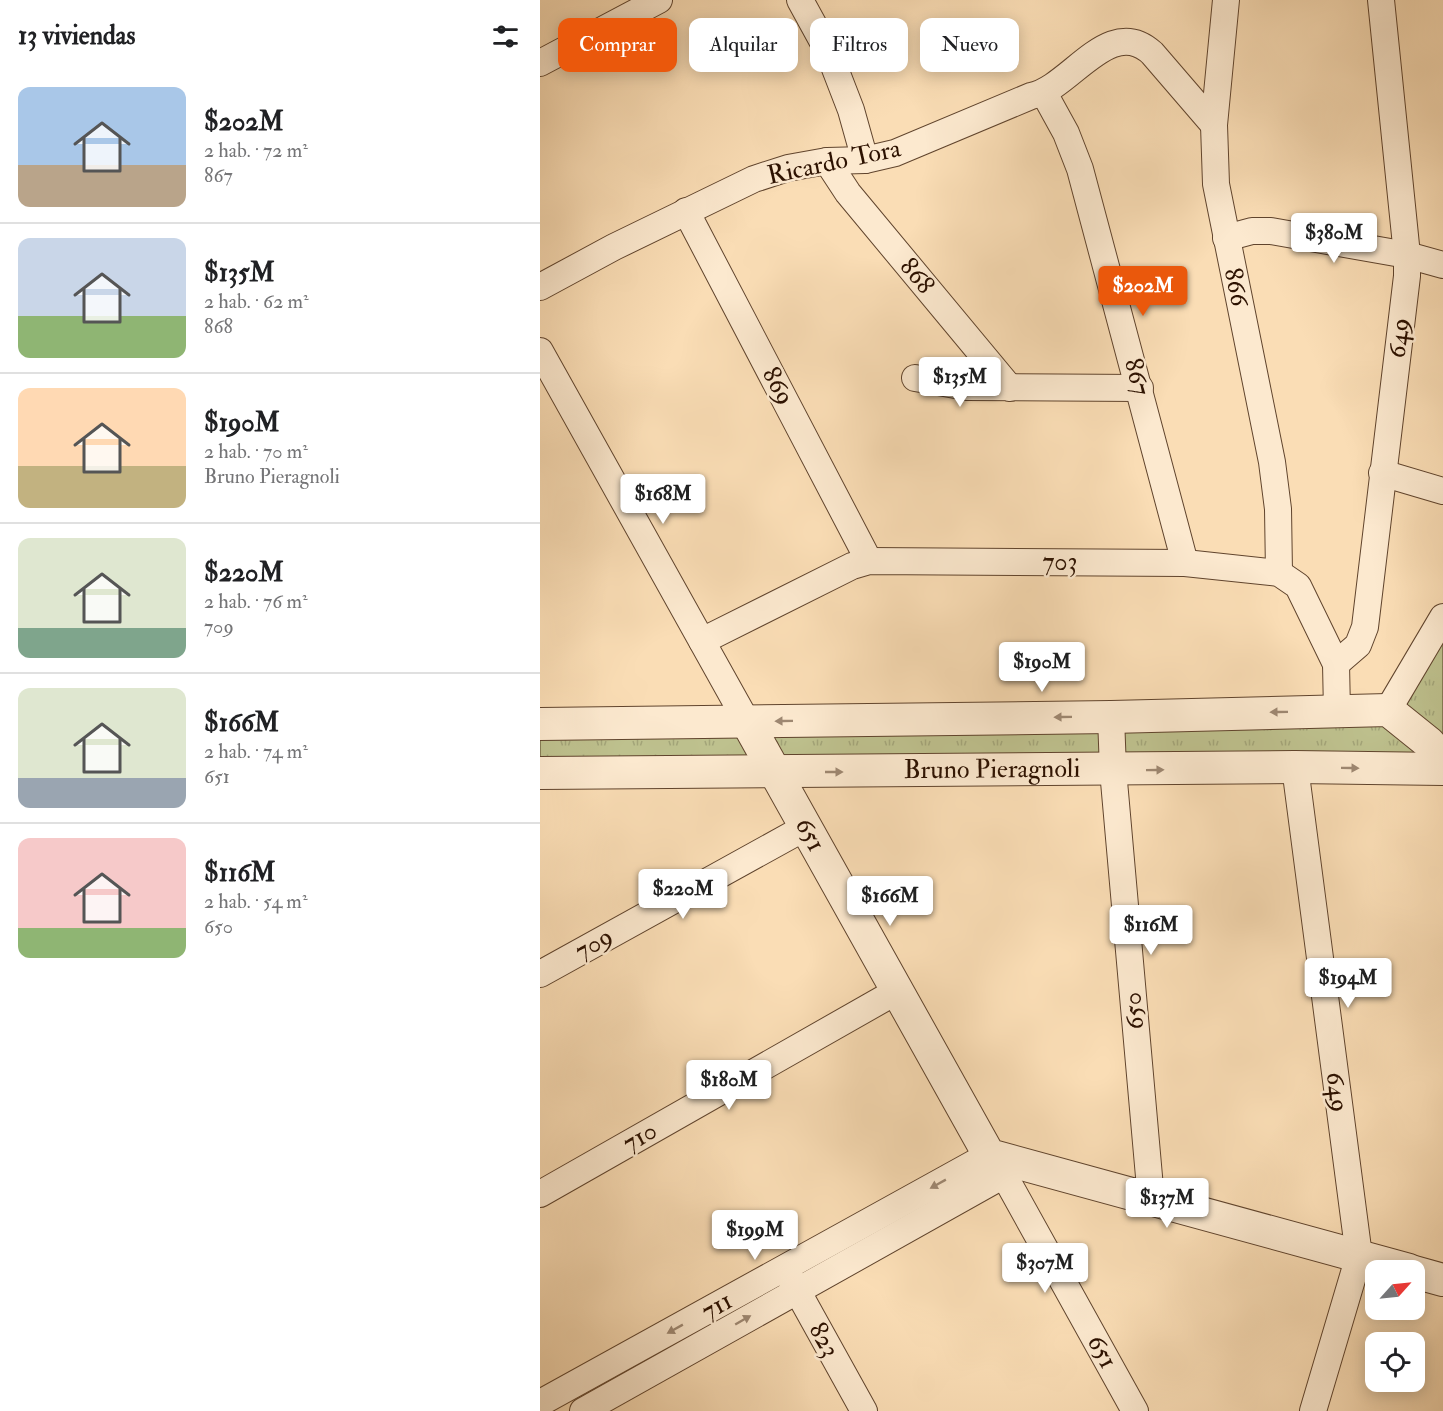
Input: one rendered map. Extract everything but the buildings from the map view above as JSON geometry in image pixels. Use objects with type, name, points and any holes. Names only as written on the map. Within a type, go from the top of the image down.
[{"type":"street","points":[[540,63],[659,0]]},
{"type":"street","points":[[800,0],[829,53],[851,110],[866,160]]},
{"type":"street","name":"866","points":[[1226,0],[1214,125],[1216,184],[1272,462],[1278,509],[1279,573]]},
{"type":"street","name":"649","points":[[1336,664],[1358,645],[1365,627],[1373,577],[1382,472],[1407,276],[1407,255],[1381,0]]},
{"type":"street","name":"Ricardo Tora","points":[[540,287],[686,211],[754,179],[788,168],[827,161],[866,160],[895,153],[1031,96],[1044,93],[1100,50],[1127,40],[1141,44],[1152,53],[1214,125]]},
{"type":"street","name":"867","points":[[1044,93],[1066,133],[1080,170],[1185,563]]},
{"type":"street","name":"868","points":[[827,161],[848,193],[1010,388]]},
{"type":"street","name":"869","points":[[686,211],[869,561]]},
{"type":"street","points":[[1226,238],[1252,231],[1271,231],[1407,255],[1443,265]]},
{"type":"street","name":"651","points":[[540,351],[897,991],[1135,1411]]},
{"type":"street","points":[[915,378],[967,387],[1140,388]]},
{"type":"street","points":[[1382,472],[1443,491]]},
{"type":"street","name":"703","points":[[702,641],[852,566],[869,561],[1185,563],[1279,573]]},
{"type":"street","points":[[1279,573],[1298,586],[1336,664],[1337,711]]},
{"type":"street","points":[[1443,617],[1388,710],[1429,743],[1443,759]]},
{"type":"street","name":"Bruno Pieragnoli","points":[[540,724],[1111,717],[1388,710]]},
{"type":"street","name":"650","points":[[1111,717],[1113,770],[1151,1198]]},
{"type":"street","name":"649","points":[[1295,767],[1359,1256],[1313,1411]]},
{"type":"street","name":"Bruno Pieragnoli","points":[[540,773],[1295,767],[1443,769]]},
{"type":"street","name":"709","points":[[540,974],[806,827]]},
{"type":"street","name":"710","points":[[540,1194],[897,991]]},
{"type":"street","points":[[996,1165],[1151,1198],[1373,1260]]},
{"type":"street","name":"711","points":[[540,1402],[791,1279],[996,1165]]},
{"type":"street","points":[[1425,1275],[1443,1280]]},
{"type":"street","name":"711","points":[[583,1411],[791,1279]]},
{"type":"street","name":"823","points":[[791,1279],[864,1411]]},
{"type":"street","points":[[540,1402],[545,1411]]},
{"type":"green space","points":[[1443,617],[1443,769],[540,773],[540,724],[1388,710]]}]
